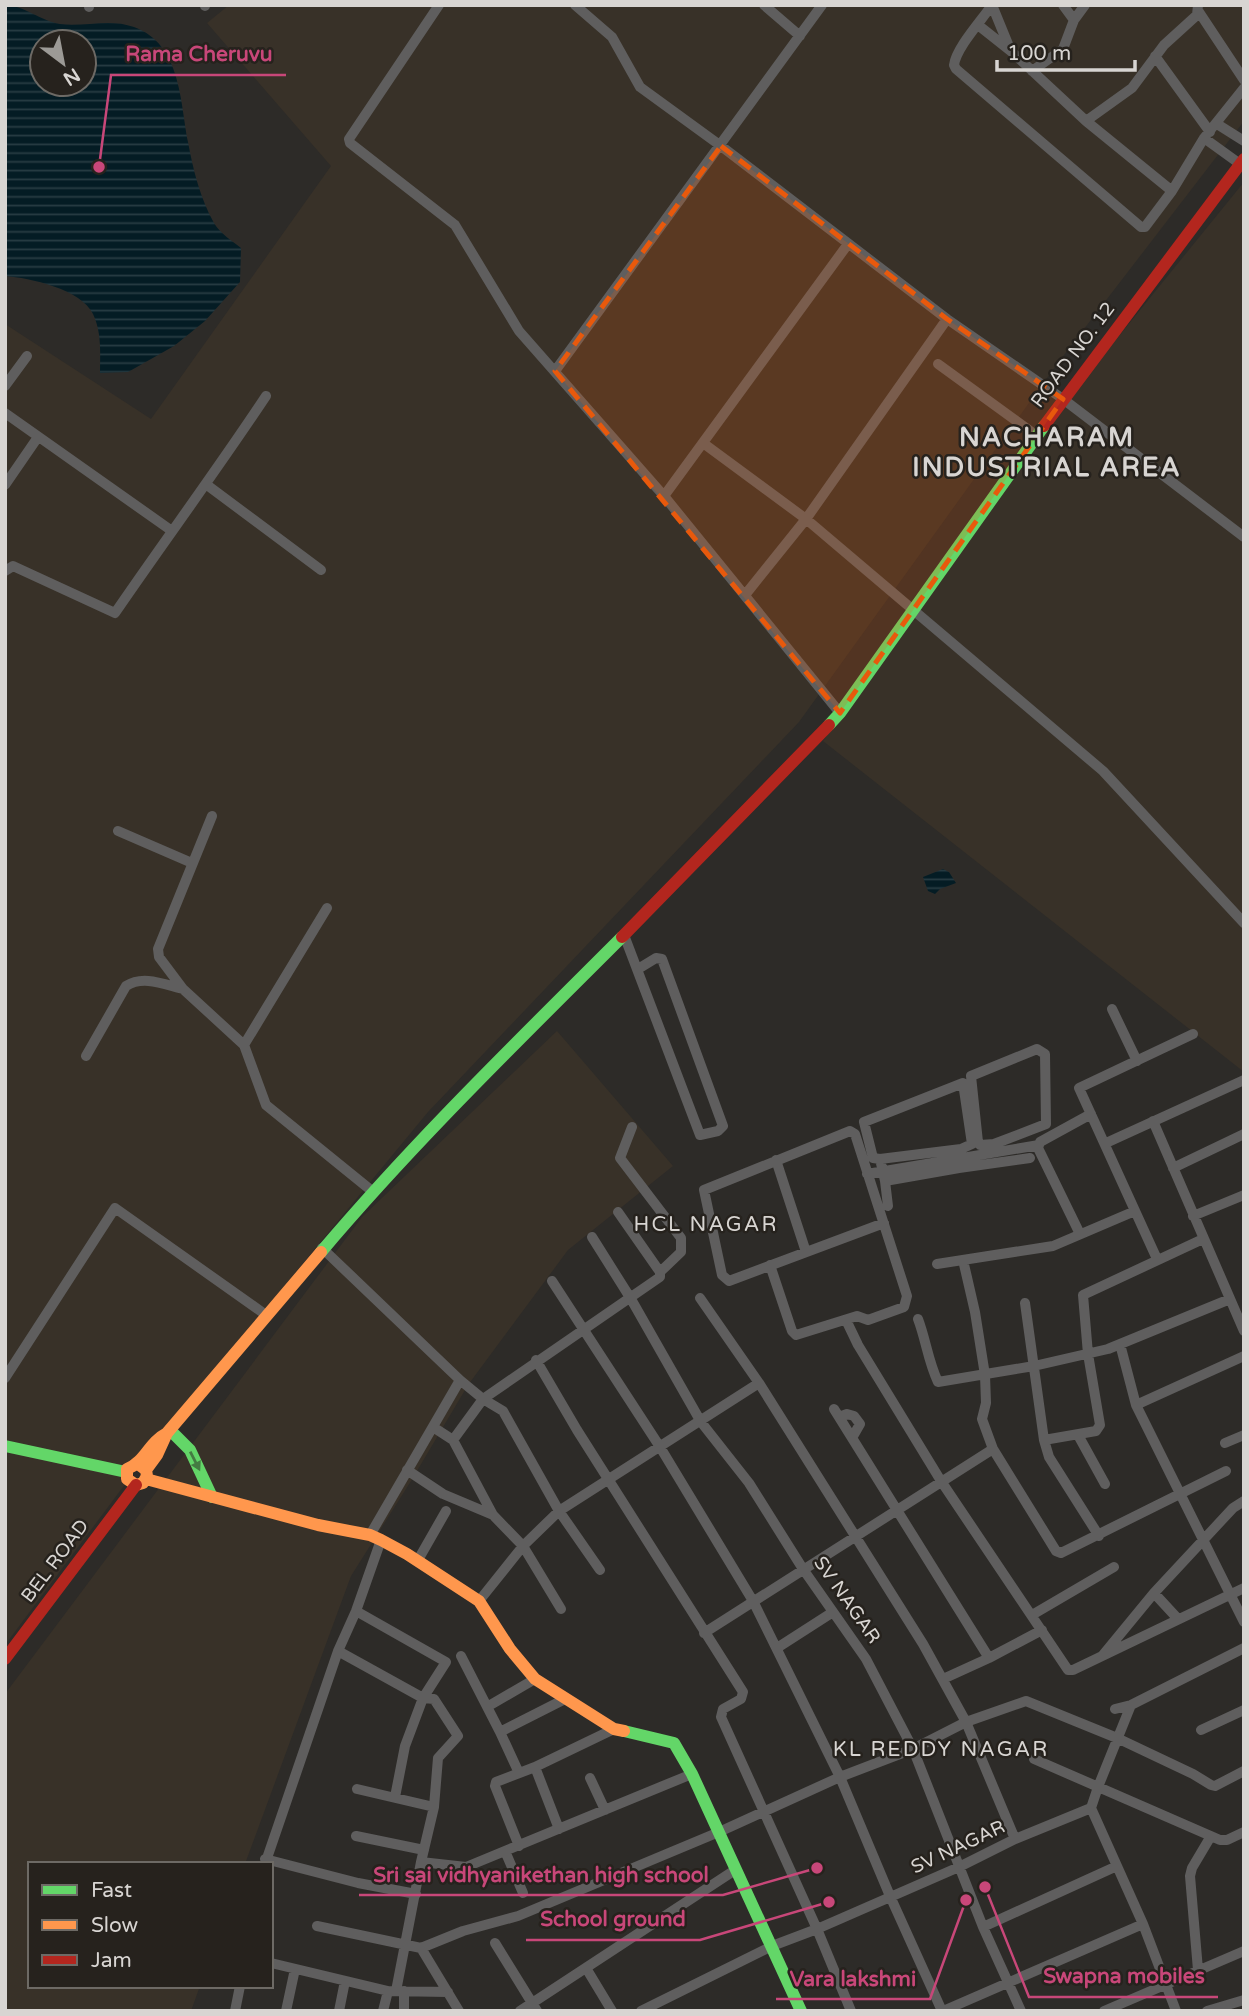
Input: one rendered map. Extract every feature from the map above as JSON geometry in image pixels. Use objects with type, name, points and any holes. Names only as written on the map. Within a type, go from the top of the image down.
[{"type":"street","points":[[439,5],[349,139],[350,143],[455,225],[519,331],[664,496],[840,713]]},
{"type":"street","points":[[575,5],[612,37],[640,87],[947,319],[1063,399],[1244,537]]},
{"type":"street","points":[[764,5],[800,36]]},
{"type":"street","points":[[555,371],[822,5]]},
{"type":"street","points":[[992,5],[954,61],[956,69],[1141,228],[1145,227],[1172,191],[1210,131],[1244,88]]},
{"type":"street","points":[[992,5],[1012,52]]},
{"type":"street","points":[[1063,5],[1074,20]]},
{"type":"street","points":[[1032,71],[1063,49],[1074,20],[1085,5]]},
{"type":"street","points":[[1086,121],[1132,88],[1164,45],[1198,8],[1244,80]]},
{"type":"street","points":[[978,25],[1012,52],[1086,121],[1172,191]]},
{"type":"street","points":[[1155,56],[1210,131],[1242,162]]},
{"type":"street","points":[[1210,131],[1244,141]]},
{"type":"street","name":"ROAD NO. 12","points":[[624,935],[840,713],[1063,399],[1242,162]]},
{"type":"street","points":[[664,496],[848,244]]},
{"type":"street","points":[[745,595],[806,519],[947,319]]},
{"type":"street","points":[[5,386],[27,356]]},
{"type":"street","points":[[938,364],[1037,436]]},
{"type":"street","points":[[5,571],[13,566],[115,613],[207,485],[266,396]]},
{"type":"street","points":[[5,413],[172,531]]},
{"type":"street","points":[[5,485],[38,437]]},
{"type":"street","points":[[703,443],[806,519],[1103,771],[1244,923]]},
{"type":"street","points":[[207,485],[321,569]]},
{"type":"street","points":[[212,816],[158,949],[159,957],[183,989],[244,1045],[266,1105],[372,1191]]},
{"type":"street","points":[[118,831],[192,863]]},
{"type":"street","points":[[244,1045],[327,908]]},
{"type":"street","points":[[624,935],[699,1135],[718,1131],[723,1126],[662,959],[656,958],[638,970]]},
{"type":"street","name":"BEL ROAD","points":[[5,1660],[137,1475],[154,1440],[168,1432],[372,1191],[451,1107],[624,935]]},
{"type":"street","points":[[86,1056],[125,986],[142,980],[183,989]]},
{"type":"street","points":[[1112,1009],[1137,1061]]},
{"type":"street","points":[[1157,1259],[1079,1088],[1193,1034]]},
{"type":"street","points":[[867,1174],[884,1175],[960,1158],[994,1148],[1046,1124],[1045,1054],[1037,1049],[971,1076],[980,1145],[994,1148],[1038,1145],[1091,1114]]},
{"type":"street","points":[[1106,1143],[1244,1080]]},
{"type":"street","points":[[960,1158],[972,1144],[963,1083],[864,1122],[873,1158],[880,1159],[1030,1158]]},
{"type":"street","points":[[1153,1121],[1244,1331]]},
{"type":"street","points":[[453,1440],[483,1398],[657,1280],[660,1272],[681,1252],[681,1238],[621,1158],[632,1127]]},
{"type":"street","points":[[770,1265],[794,1334],[802,1334],[857,1316],[868,1320],[904,1307],[907,1301],[884,1223],[855,1134],[850,1131],[704,1190],[725,1280],[884,1223]]},
{"type":"street","points":[[1173,1168],[1244,1134]]},
{"type":"street","points":[[1038,1145],[1080,1234]]},
{"type":"street","points":[[880,1159],[888,1206]]},
{"type":"street","points":[[776,1160],[806,1252]]},
{"type":"street","points":[[1193,1216],[1244,1195]]},
{"type":"street","points":[[5,1378],[115,1208],[266,1315]]},
{"type":"street","points":[[937,1264],[1053,1246],[1135,1211]]},
{"type":"street","points":[[618,1212],[660,1272]]},
{"type":"street","name":"SV NAGAR","points":[[592,1237],[631,1299],[701,1422],[749,1483],[803,1569],[866,1659],[913,1749],[959,1867],[1021,2011]]},
{"type":"street","points":[[1044,1440],[1096,1431],[1100,1425],[1088,1354],[1083,1295],[1203,1239]]},
{"type":"street","points":[[322,1248],[460,1380],[503,1411],[559,1511],[600,1570]]},
{"type":"street","points":[[963,1260],[985,1374],[986,1402],[982,1419],[993,1449],[1056,1551],[1061,1553],[1226,1471]]},
{"type":"street","points":[[552,1281],[660,1447],[753,1601],[840,1777],[942,2011],[1143,1924]]},
{"type":"street","points":[[700,1298],[759,1383],[943,1679],[967,1722],[1015,1839]]},
{"type":"street","points":[[918,1319],[927,1343],[928,1363],[938,1382],[1088,1354],[1120,1344],[1230,1299]]},
{"type":"street","points":[[1025,1303],[1044,1440],[1049,1457],[1099,1535]]},
{"type":"street","points":[[846,1320],[858,1345],[942,1481],[1068,1670],[1100,1658],[1244,1588]]},
{"type":"street","points":[[1120,1344],[1136,1405],[1244,1622]]},
{"type":"street","points":[[1136,1405],[1244,1356]]},
{"type":"street","points":[[536,1360],[577,1430],[743,1692],[741,1699],[723,1710],[721,1717],[851,2011]]},
{"type":"street","points":[[265,1862],[338,1651],[356,1611],[375,1538],[407,1470],[460,1380]]},
{"type":"street","points":[[479,1601],[523,1546],[559,1511],[759,1383]]},
{"type":"street","points":[[836,1413],[989,1658]]},
{"type":"street","points":[[433,1427],[453,1440],[493,1515],[523,1546],[561,1609]]},
{"type":"street","points":[[168,1432],[190,1450],[212,1497]]},
{"type":"street","points":[[1078,1435],[1105,1484]]},
{"type":"street","points":[[1225,1443],[1244,1435]]},
{"type":"street","points":[[5,1446],[137,1475],[375,1538],[418,1560],[479,1601],[510,1648],[535,1679],[614,1729],[674,1743],[692,1774],[801,2011]]},
{"type":"street","points":[[704,1633],[993,1449]]},
{"type":"street","points":[[407,1470],[443,1494],[493,1515]]},
{"type":"street","points":[[1100,1658],[1154,1593],[1233,1508],[1244,1501]]},
{"type":"street","points":[[418,1560],[446,1511]]},
{"type":"street","name":"BEL ROAD","points":[[5,1647],[107,1518]]},
{"type":"street","points":[[1032,1615],[1114,1567]]},
{"type":"street","points":[[1154,1593],[1178,1619]]},
{"type":"street","points":[[356,1611],[446,1662],[423,1698],[405,1746],[395,1797]]},
{"type":"street","points":[[776,1648],[833,1612]]},
{"type":"street","points":[[943,1679],[1042,1630]]},
{"type":"street","points":[[1115,1709],[1130,1705],[1244,1648]]},
{"type":"street","points":[[338,1651],[423,1698],[434,1699],[458,1736],[438,1758],[434,1807],[396,1991],[383,2011]]},
{"type":"street","points":[[461,1656],[519,1773]]},
{"type":"street","points":[[492,1704],[535,1679]]},
{"type":"street","points":[[500,1732],[565,1699]]},
{"type":"street","points":[[317,1926],[421,1948],[463,1931],[518,1916],[719,1832],[840,1777],[913,1749],[967,1722],[1020,1702],[1031,1702],[1117,1738],[1193,1774],[1211,1786],[1244,1771]]},
{"type":"street","points":[[1130,1705],[1091,1808],[1143,1924],[1176,2011]]},
{"type":"street","points":[[1201,1730],[1244,1710]]},
{"type":"street","points":[[519,1846],[495,1784],[614,1729]]},
{"type":"street","points":[[1034,1759],[1224,1841],[1244,1832]]},
{"type":"street","points":[[535,1767],[559,1829]]},
{"type":"street","points":[[421,1863],[466,1867],[692,1774]]},
{"type":"street","points":[[590,1778],[605,1810]]},
{"type":"street","points":[[357,1789],[434,1807]]},
{"type":"street","name":"SV NAGAR","points":[[641,2011],[772,1946],[817,1930],[1015,1839],[1091,1808]]},
{"type":"street","points":[[356,1836],[424,1850]]},
{"type":"street","points":[[1198,1970],[1190,1875],[1211,1836]]},
{"type":"street","points":[[505,1852],[523,1893]]},
{"type":"street","points":[[273,1864],[416,1894]]},
{"type":"street","points":[[984,1927],[1117,1866]]},
{"type":"street","points":[[520,2011],[535,2007],[586,1968],[735,1870]]},
{"type":"street","points":[[495,1942],[535,2007]]},
{"type":"street","points":[[421,1948],[459,2011]]},
{"type":"street","points":[[1104,2011],[1244,1951]]},
{"type":"street","points":[[273,1964],[345,1982],[396,1991],[448,1992]]},
{"type":"street","points":[[586,1968],[612,2011]]},
{"type":"street","points":[[286,2011],[295,1969]]},
{"type":"street","points":[[339,2011],[345,1982]]},
{"type":"street","points":[[235,2011],[240,1988]]},
{"type":"street","points":[[396,1991],[404,2011]]},
{"type":"street","points":[[1207,2011],[1244,2000]]},
{"type":"highlighted area","points":[[721,146],[947,319],[1063,399],[840,713],[555,371]]},
{"type":"shaded area","points":[[229,5],[1244,5],[1244,121],[1057,364],[799,722],[428,1112],[167,1428],[5,1645],[5,324],[151,419],[331,166],[207,23]]},
{"type":"shaded area","points":[[1244,182],[1244,1072],[823,741],[1067,400]]},
{"type":"shaded area","points":[[557,1031],[673,1166],[568,1250],[468,1385],[351,1576],[246,1862],[28,1862],[28,1988],[199,1988],[191,2011],[5,2011],[5,1694],[362,1217]]},
{"type":"water","points":[[5,5],[60,24],[125,24],[149,35],[161,46],[176,76],[192,163],[205,204],[217,227],[241,248],[240,282],[205,321],[174,346],[128,372],[100,373],[98,328],[87,305],[54,286],[5,276]]},
{"type":"water","points":[[943,869],[949,872],[956,883],[940,889],[935,894],[928,891],[923,877]]},
{"type":"traffic: fast","points":[[829,725],[1044,426]]},
{"type":"traffic: fast","points":[[321,1252],[430,1131],[622,937]]},
{"type":"traffic: fast","points":[[170,1430],[190,1450],[212,1497]]},
{"type":"traffic: fast","points":[[5,1446],[126,1472]]},
{"type":"traffic: fast","points":[[624,1731],[674,1743],[692,1774],[801,2011]]},
{"type":"traffic: slow","points":[[146,1470],[157,1455],[167,1433],[321,1252]]},
{"type":"traffic: slow","points":[[138,1464],[146,1470],[147,1476],[143,1483],[136,1485],[127,1479],[127,1469],[167,1433]]},
{"type":"traffic: slow","points":[[146,1479],[381,1540],[479,1601],[510,1649],[535,1679],[614,1729],[624,1731]]},
{"type":"traffic: jam","points":[[1044,426],[1244,159]]},
{"type":"traffic: jam","points":[[622,937],[829,725]]},
{"type":"traffic: jam","points":[[5,1659],[136,1485]]},
{"type":"place","name":"Rama Cheruvu","points":[[99,167]]},
{"type":"place","name":"Sri sai vidhyanikethan high school","points":[[817,1868]]},
{"type":"place","name":"Swapna mobiles","points":[[985,1887]]},
{"type":"place","name":"Vara lakshmi","points":[[966,1900]]},
{"type":"place","name":"School ground","points":[[829,1902]]},
{"type":"district","name":"NACHARAM INDUSTRIAL AREA","points":[[1047,452]]},
{"type":"district","name":"HCL NAGAR","points":[[706,1224]]},
{"type":"district","name":"KL REDDY NAGAR","points":[[941,1749]]}]
